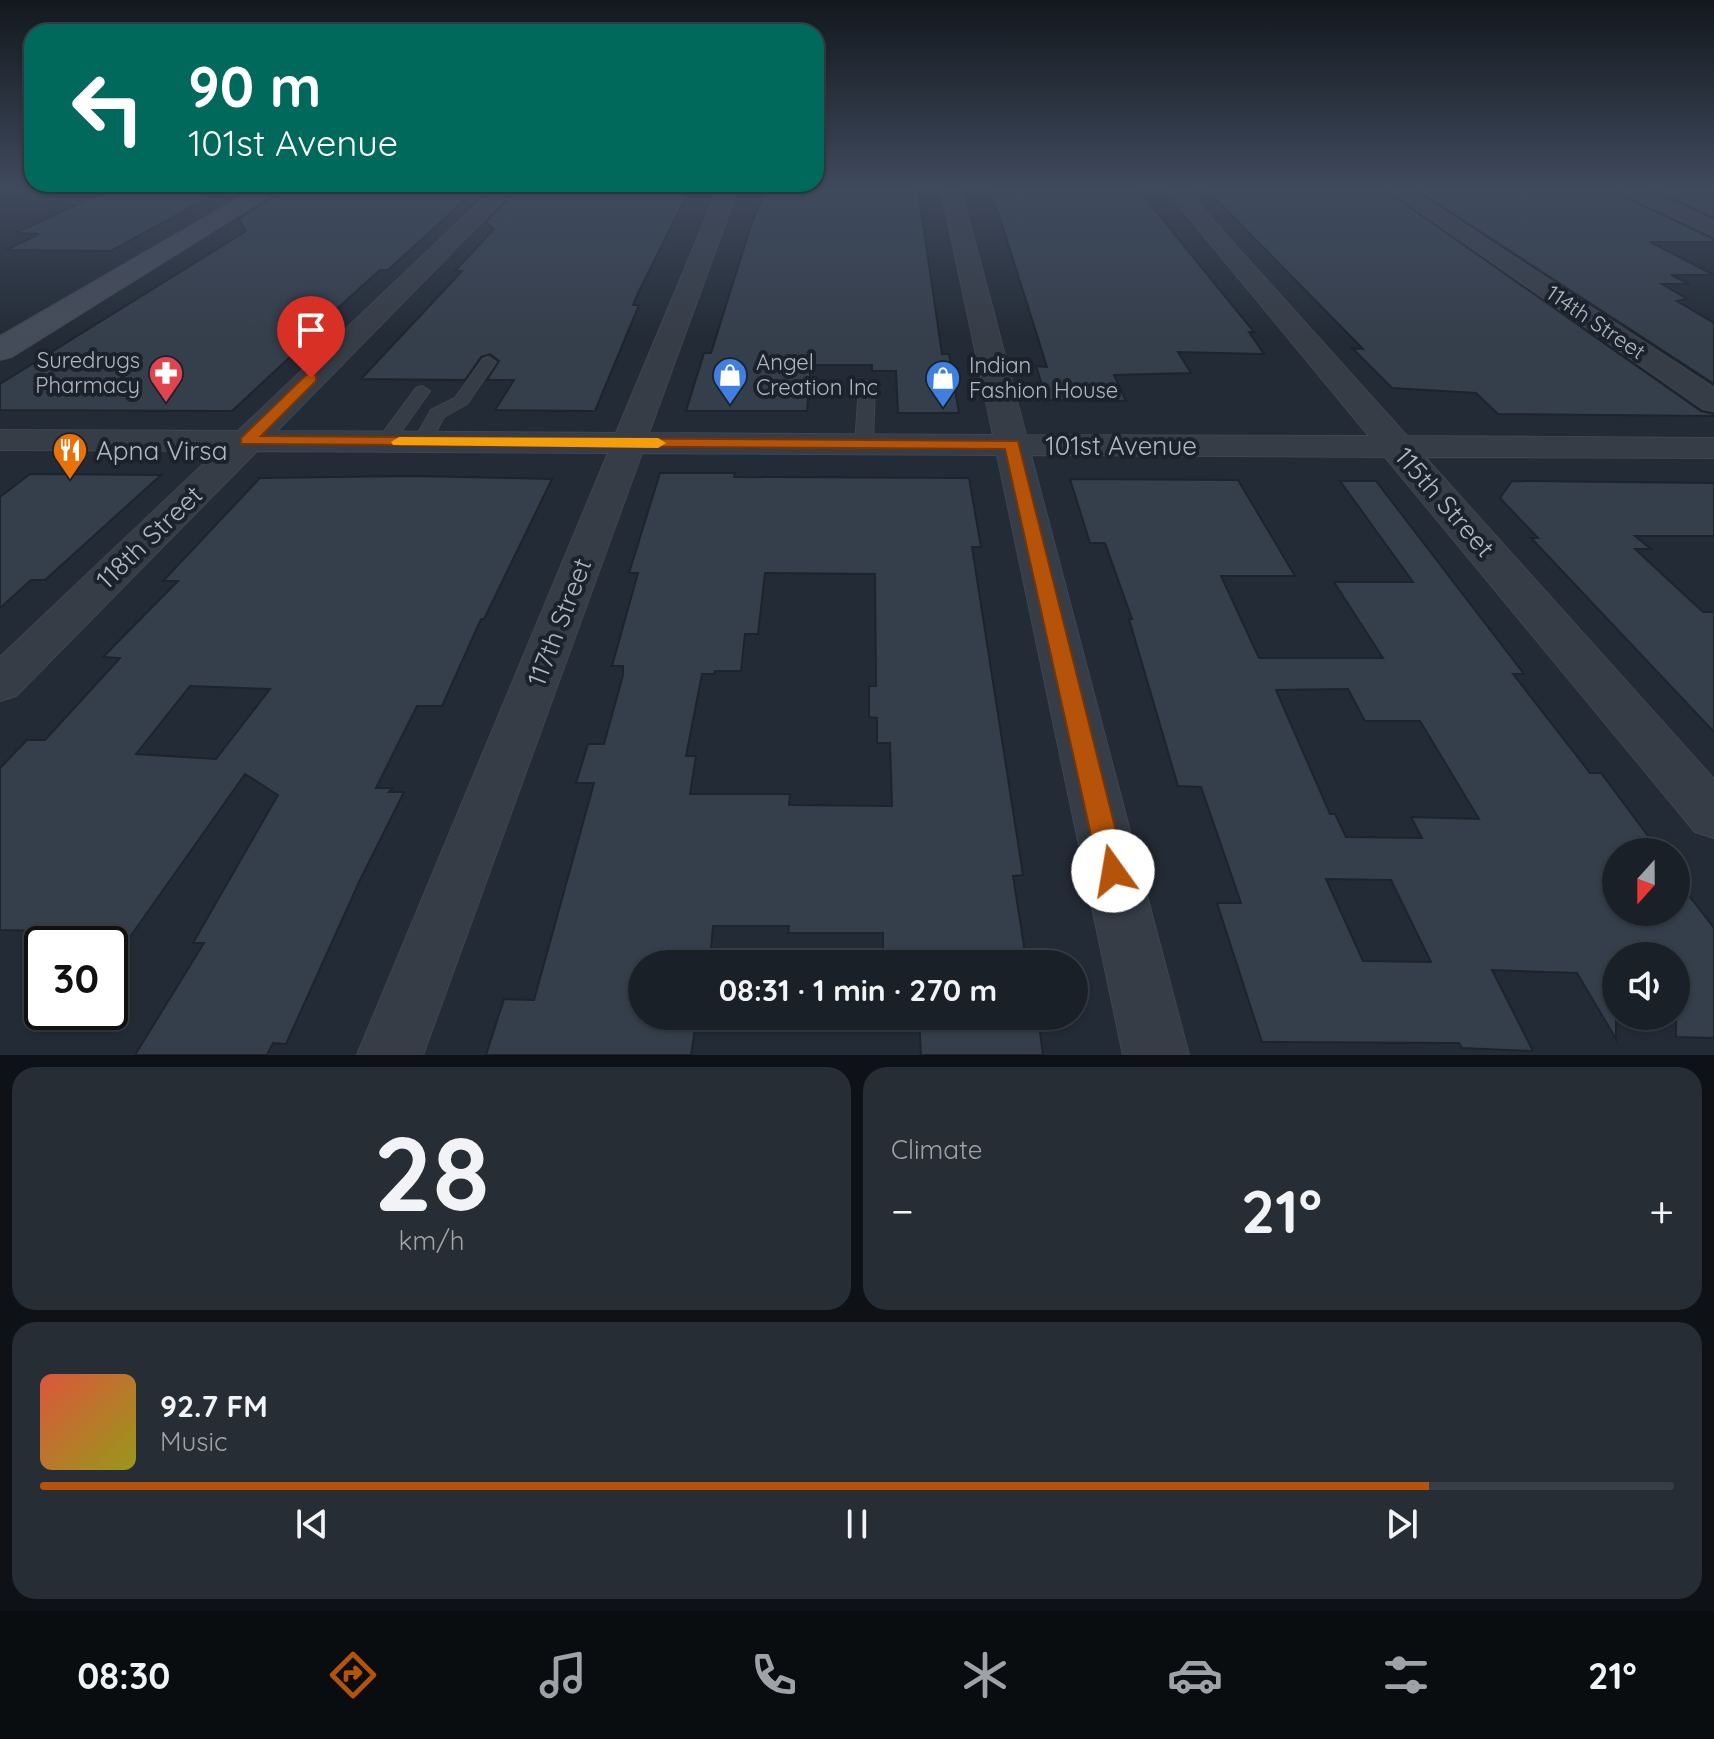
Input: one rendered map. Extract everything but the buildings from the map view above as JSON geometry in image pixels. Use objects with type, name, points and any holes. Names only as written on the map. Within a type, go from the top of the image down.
[{"type":"street","points":[[0,350],[187,238]]},
{"type":"street","name":"118th Street","points":[[0,684],[454,238]]},
{"type":"street","name":"117th Street","points":[[390,1055],[709,238]]},
{"type":"street","points":[[963,238],[1156,1055]]},
{"type":"street","name":"115th Street","points":[[1217,238],[1714,816]]},
{"type":"street","name":"114th Street","points":[[1470,238],[1714,402]]},
{"type":"street","name":"101st Avenue","points":[[0,440],[1714,448]]},
{"type":"lane","points":[[422,442],[437,414],[461,401],[488,362]]},
{"type":"lane","points":[[864,444],[867,386]]},
{"type":"lane","points":[[385,442],[422,391]]},
{"type":"slow traffic","points":[[399,442],[658,443]]},
{"type":"place","name":"Suredrugs Pharmacy","points":[[166,404]]},
{"type":"place","name":"Angel Creation Inc","points":[[730,406]]},
{"type":"place","name":"Indian Fashion House","points":[[943,409]]},
{"type":"place","name":"Apna Virsa","points":[[70,481]]},
{"type":"route","points":[[311,378],[247,441],[1012,445],[1113,871]]}]
